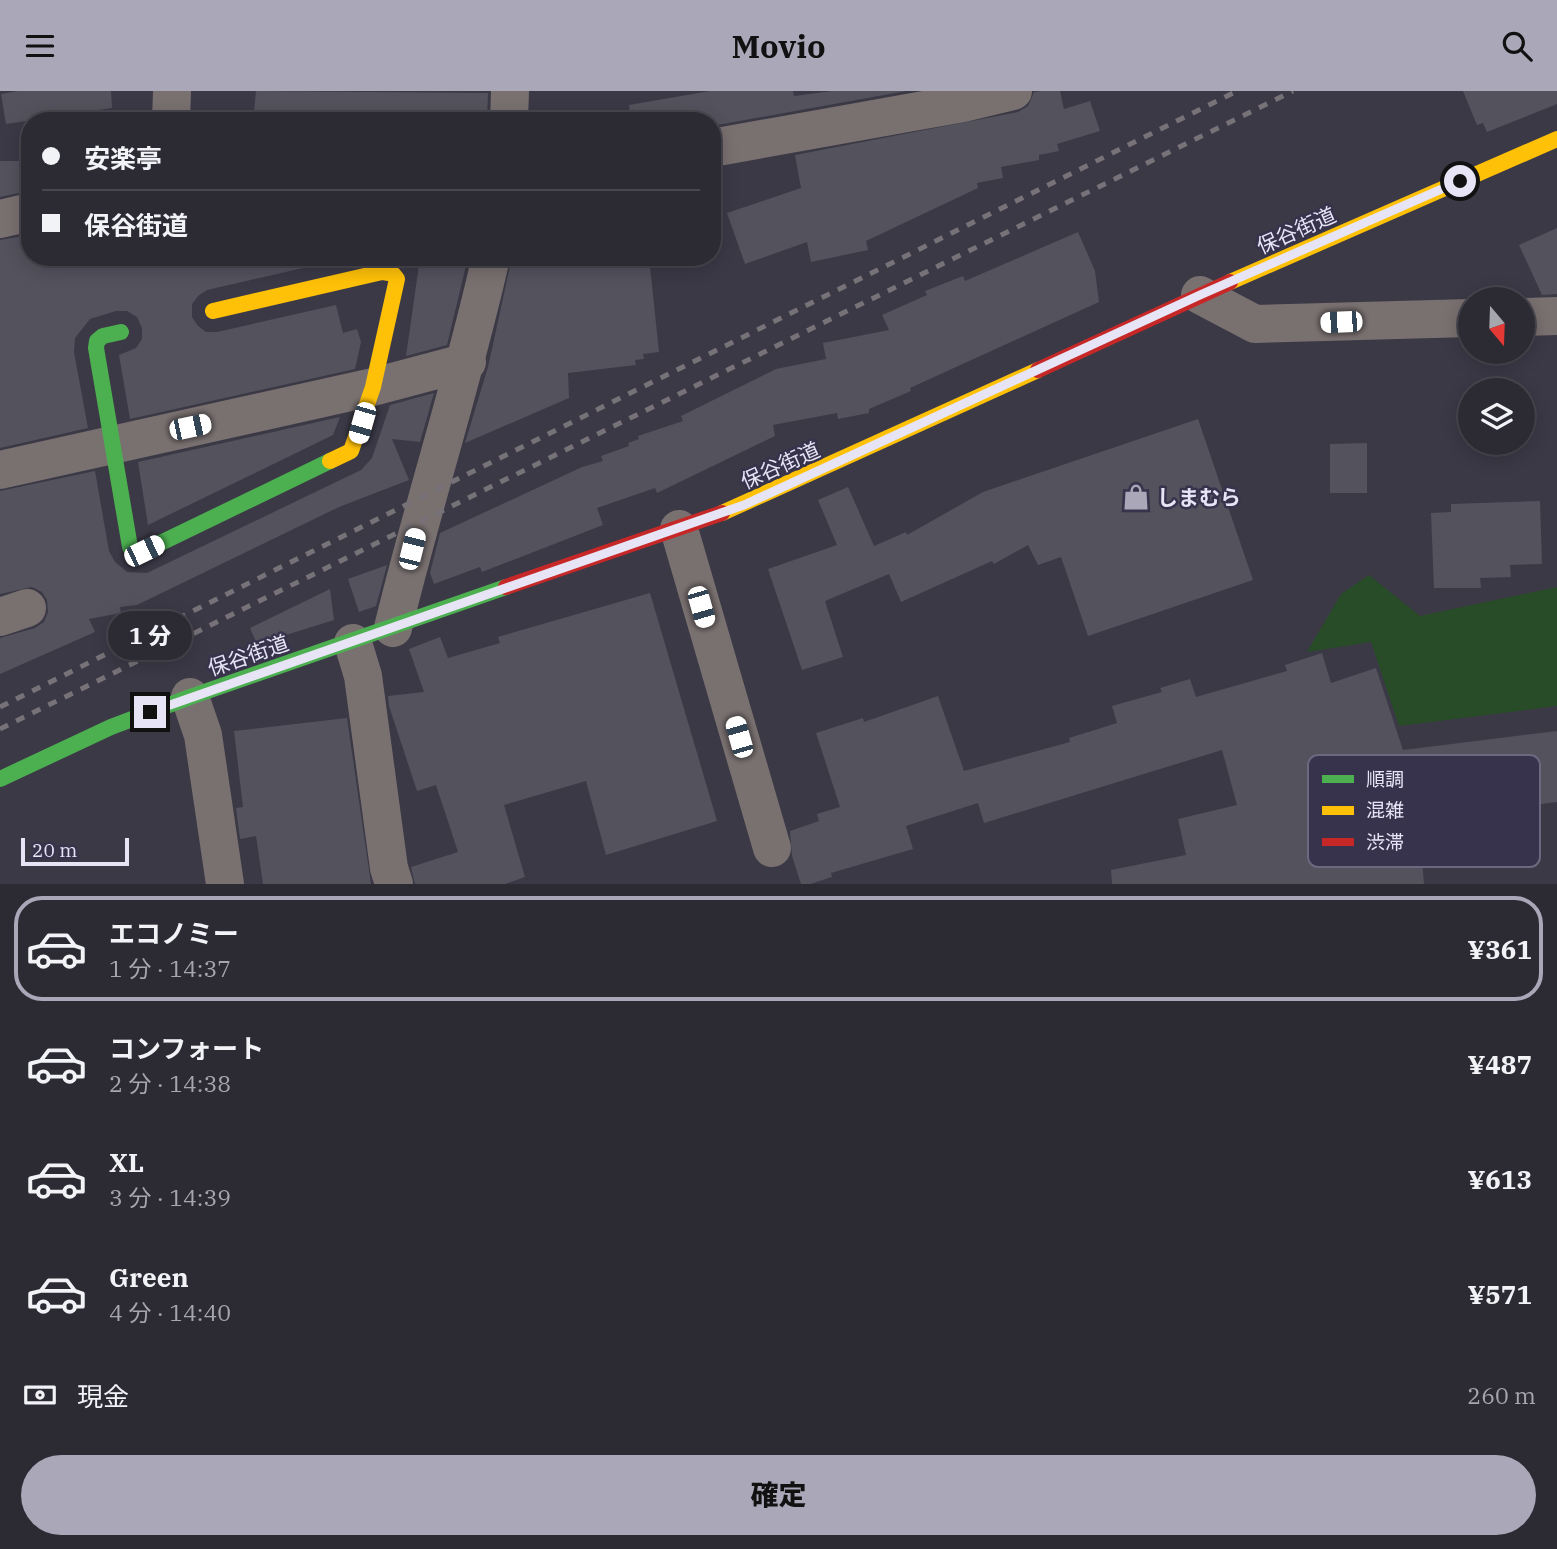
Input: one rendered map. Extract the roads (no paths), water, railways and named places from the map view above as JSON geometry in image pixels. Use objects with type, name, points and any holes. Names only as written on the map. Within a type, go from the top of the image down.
[{"type":"main road","name":"保谷街道","points":[[0,779],[98,732],[190,697],[679,529],[791,485],[1200,295],[1557,139]]},
{"type":"main road","points":[[121,332],[103,336],[97,341],[96,348],[130,547],[135,552],[144,551],[343,457],[357,441],[397,286],[393,274],[382,272],[213,311]]},
{"type":"street","points":[[171,112],[172,91]]},
{"type":"street","points":[[509,112],[510,91]]},
{"type":"street","points":[[721,146],[962,97],[1013,91]]},
{"type":"street","points":[[0,219],[21,214]]},
{"type":"street","points":[[393,628],[419,522],[467,362],[489,266]]},
{"type":"street","points":[[1200,295],[1255,324],[1458,318]]},
{"type":"street","points":[[1535,317],[1557,316]]},
{"type":"street","points":[[0,470],[373,387],[467,362]]},
{"type":"street","points":[[679,529],[772,848]]},
{"type":"street","points":[[353,643],[363,676],[389,868],[394,884]]},
{"type":"street","points":[[190,697],[203,735],[225,884]]},
{"type":"railway","points":[[0,707],[1237,91]]},
{"type":"railway","points":[[0,729],[1293,91]]},
{"type":"place","name":"しまむら","points":[[1136,497]]}]
